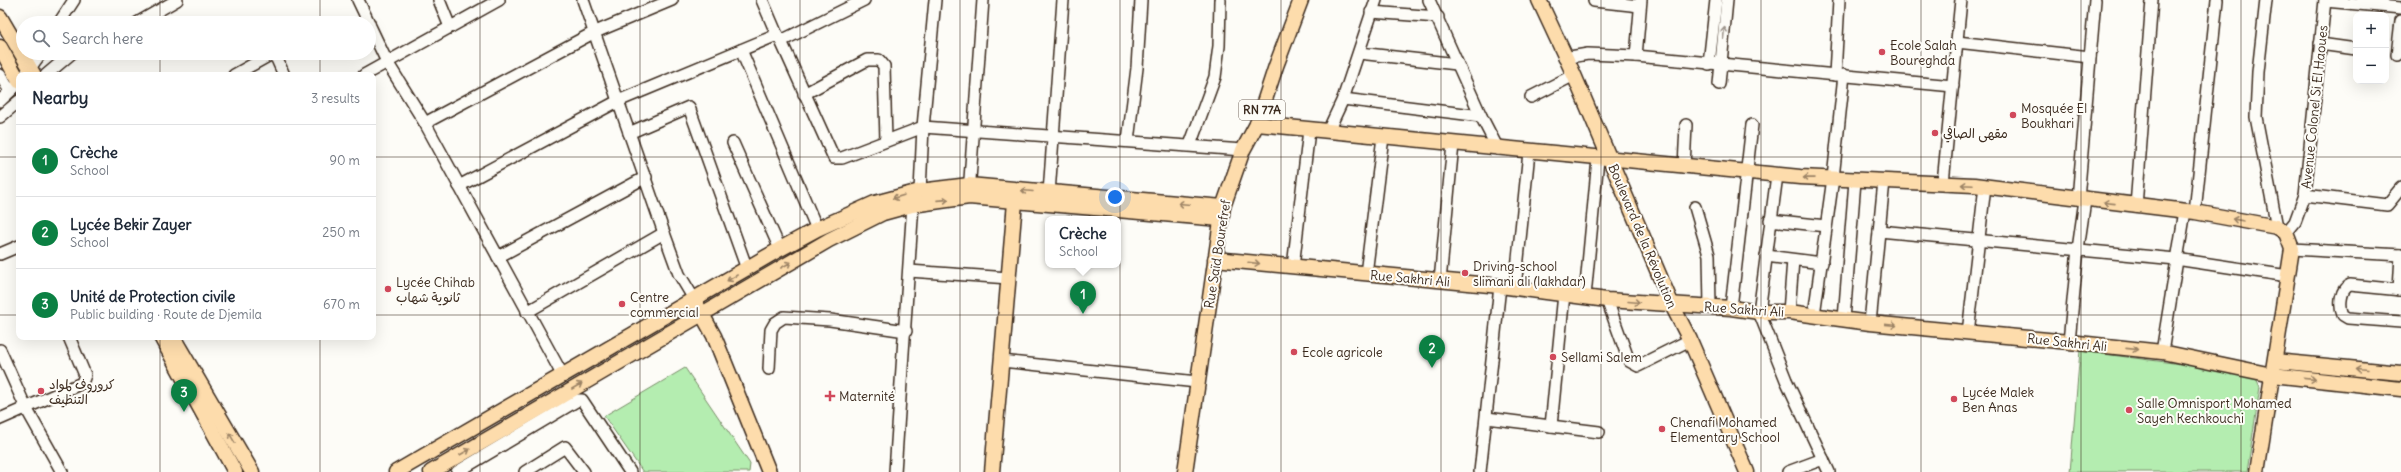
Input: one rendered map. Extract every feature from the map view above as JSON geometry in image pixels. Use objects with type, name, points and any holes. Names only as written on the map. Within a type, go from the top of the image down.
[{"type":"main road","name":"Rue Saïd Bourefref","points":[[1185,472],[1222,213],[1243,150],[1258,124],[1276,66],[1301,0]]},
{"type":"main road","name":"Boulevard de la Révolution","points":[[1539,0],[1564,58],[1574,75],[1604,158],[1672,305],[1690,340],[1748,472]]},
{"type":"main road","points":[[0,17],[16,47]]},
{"type":"main road","points":[[0,47],[16,85]]},
{"type":"main road","points":[[23,60],[29,72]]},
{"type":"main road","points":[[1258,124],[1498,149],[1777,175],[1833,178],[1855,181],[1943,183],[1985,186],[2082,200],[2190,212],[2281,230],[2292,249],[2257,472]]},
{"type":"main road","points":[[396,472],[633,336],[780,249],[817,229],[875,204],[920,191],[1050,193],[1222,213]]},
{"type":"main road","points":[[431,472],[856,225],[883,213],[913,204],[969,191],[1015,202],[1222,213]]},
{"type":"main road","points":[[992,472],[1015,202]]},
{"type":"main road","name":"Rue Sakhri Ali","points":[[1215,259],[1500,286],[1607,300],[1731,308],[1759,312],[1789,312],[1870,323],[2162,352],[2272,375],[2401,389]]},
{"type":"main road","points":[[694,299],[714,336],[769,472]]},
{"type":"main road","points":[[163,340],[235,472]]},
{"type":"main road","points":[[175,340],[252,472]]},
{"type":"main road","points":[[2275,361],[2401,373]]},
{"type":"street","points":[[64,16],[74,0]]},
{"type":"street","points":[[149,16],[177,0]]},
{"type":"street","points":[[358,0],[366,16]]},
{"type":"street","points":[[439,0],[450,27]]},
{"type":"street","points":[[369,72],[499,0]]},
{"type":"street","points":[[583,0],[679,274],[694,299]]},
{"type":"street","points":[[425,123],[594,32],[672,0]]},
{"type":"street","points":[[762,0],[834,158],[842,158],[923,127],[1243,150]]},
{"type":"street","points":[[459,186],[618,101],[741,50],[779,38],[864,0]]},
{"type":"street","points":[[920,191],[923,127],[935,0]]},
{"type":"street","points":[[969,191],[972,130],[983,0]]},
{"type":"street","points":[[1050,193],[1052,136],[1063,0]]},
{"type":"street","points":[[1128,141],[1137,68],[1141,0]]},
{"type":"street","points":[[1190,145],[1215,77],[1218,61],[1220,0]]},
{"type":"street","points":[[1328,131],[1343,99],[1376,0]]},
{"type":"street","points":[[1429,0],[1438,17],[1457,64],[1481,116],[1498,149]]},
{"type":"street","points":[[1709,64],[1716,0]]},
{"type":"street","points":[[1719,84],[1727,0]]},
{"type":"street","points":[[1814,315],[1833,178],[1839,75],[1839,0]]},
{"type":"street","points":[[1943,183],[1961,0]]},
{"type":"street","points":[[2069,342],[2082,200],[2090,57],[2095,0]]},
{"type":"street","points":[[2136,206],[2152,0]]},
{"type":"street","points":[[2162,352],[2176,259],[2190,212],[2217,0]]},
{"type":"street","points":[[2266,0],[2258,72],[2256,117],[2281,230]]},
{"type":"street","points":[[2325,0],[2401,8]]},
{"type":"street","name":"Avenue Colonel Si El Haoues","points":[[2281,230],[2295,222],[2305,195],[2325,0]]},
{"type":"street","points":[[1594,1],[1641,3],[1636,56]]},
{"type":"street","points":[[1371,12],[1438,17]]},
{"type":"street","points":[[2394,54],[2401,20]]},
{"type":"street","points":[[376,38],[387,62],[425,123],[563,376]]},
{"type":"street","points":[[1957,42],[2090,57]]},
{"type":"street","points":[[2320,44],[2353,49]]},
{"type":"street","points":[[741,50],[817,229]]},
{"type":"street","points":[[1359,54],[1457,64]]},
{"type":"street","points":[[1564,58],[1588,54],[1636,56],[1953,86]]},
{"type":"street","points":[[31,72],[37,60]]},
{"type":"street","points":[[50,72],[64,60]]},
{"type":"street","points":[[239,72],[261,60]]},
{"type":"street","points":[[277,60],[283,72]]},
{"type":"street","points":[[804,94],[867,60],[879,60],[884,66],[886,142]]},
{"type":"street","points":[[0,75],[16,85],[0,101]]},
{"type":"street","points":[[1531,97],[1574,75]]},
{"type":"street","points":[[1343,99],[1481,116]]},
{"type":"street","points":[[0,117],[16,104]]},
{"type":"street","points":[[629,133],[688,107],[747,269]]},
{"type":"street","points":[[1684,167],[1686,125]]},
{"type":"street","points":[[1731,308],[1752,125]]},
{"type":"street","points":[[1292,267],[1309,130]]},
{"type":"street","points":[[1366,274],[1383,137]]},
{"type":"street","points":[[732,143],[780,249]]},
{"type":"street","points":[[1440,281],[1453,144]]},
{"type":"street","points":[[1515,288],[1529,152]]},
{"type":"street","points":[[1585,296],[1604,158]]},
{"type":"street","points":[[1777,175],[1759,312],[1786,380],[1829,472]]},
{"type":"street","points":[[498,257],[646,177]]},
{"type":"street","points":[[1844,319],[1855,181]]},
{"type":"street","points":[[1870,323],[1884,181]]},
{"type":"street","points":[[1968,333],[1977,240],[1985,186]]},
{"type":"street","points":[[2387,205],[2401,188]]},
{"type":"street","points":[[2305,195],[2387,205],[2401,205]]},
{"type":"street","points":[[895,472],[906,331],[913,204]]},
{"type":"street","points":[[1695,207],[1709,255],[1710,307]]},
{"type":"street","points":[[1770,220],[1826,226]]},
{"type":"street","points":[[1879,231],[2176,259],[2288,276]]},
{"type":"street","points":[[527,312],[664,233]]},
{"type":"street","points":[[0,254],[16,247]]},
{"type":"street","points":[[2292,249],[2401,255],[2400,290],[2354,285],[2346,287],[2342,293],[2341,312],[2348,318],[2401,322]]},
{"type":"street","points":[[1766,256],[1822,263]]},
{"type":"street","points":[[1789,312],[1793,260]]},
{"type":"street","points":[[909,272],[1009,278]]},
{"type":"street","points":[[1480,472],[1500,286]]},
{"type":"street","points":[[1551,426],[1564,294]]},
{"type":"street","points":[[1607,300],[1628,361],[1638,366],[1690,340]]},
{"type":"street","points":[[770,369],[771,330],[775,323],[784,317],[830,320],[906,331]]},
{"type":"street","points":[[0,419],[84,381],[85,375],[70,340]]},
{"type":"street","points":[[0,350],[26,408],[61,472]]},
{"type":"street","points":[[1002,361],[1198,382]]},
{"type":"street","points":[[457,472],[578,400],[582,400],[630,472]]},
{"type":"street","points":[[1487,418],[1599,432]]},
{"type":"street","points":[[525,472],[565,447],[584,472]]},
{"type":"street","points":[[1788,472],[1823,459]]},
{"type":"green space","points":[[2080,351],[2251,373],[2255,376],[2260,387],[2247,472],[2070,472]]},
{"type":"green space","points":[[685,368],[750,464],[749,472],[643,472],[604,416]]},
{"type":"place","name":"Ecole Salah Boureghda","points":[[1882,52]]},
{"type":"place","name":"Mosquée El Boukhari","points":[[2013,115]]},
{"type":"place","name":"مقهى الصافي","points":[[1935,133]]},
{"type":"place","name":"Driving-school slimani ali (lakhdar)","points":[[1465,273]]},
{"type":"place","name":"Lycée Chihab ثانوية شهاب","points":[[388,289]]},
{"type":"place","name":"Centre commercial","points":[[622,304]]},
{"type":"place","name":"Crèche","points":[[1083,314]]},
{"type":"place","name":"Ecole agricole","points":[[1294,352]]},
{"type":"place","name":"Sellami Salem","points":[[1553,357]]},
{"type":"place","name":"Lycée Bekir Zayer","points":[[1432,368]]},
{"type":"place","name":"كروروف لمواد التنظيف","points":[[41,391]]},
{"type":"place","name":"Maternité","points":[[830,396]]},
{"type":"place","name":"Lycée Malek Ben Anas","points":[[1954,399]]},
{"type":"place","name":"Salle Omnisport Mohamed Sayeh Kechkouchi","points":[[2129,410]]},
{"type":"place","name":"Unité de Protection civile","points":[[184,412]]},
{"type":"place","name":"Chenafi Mohamed Elementary School","points":[[1662,429]]}]
